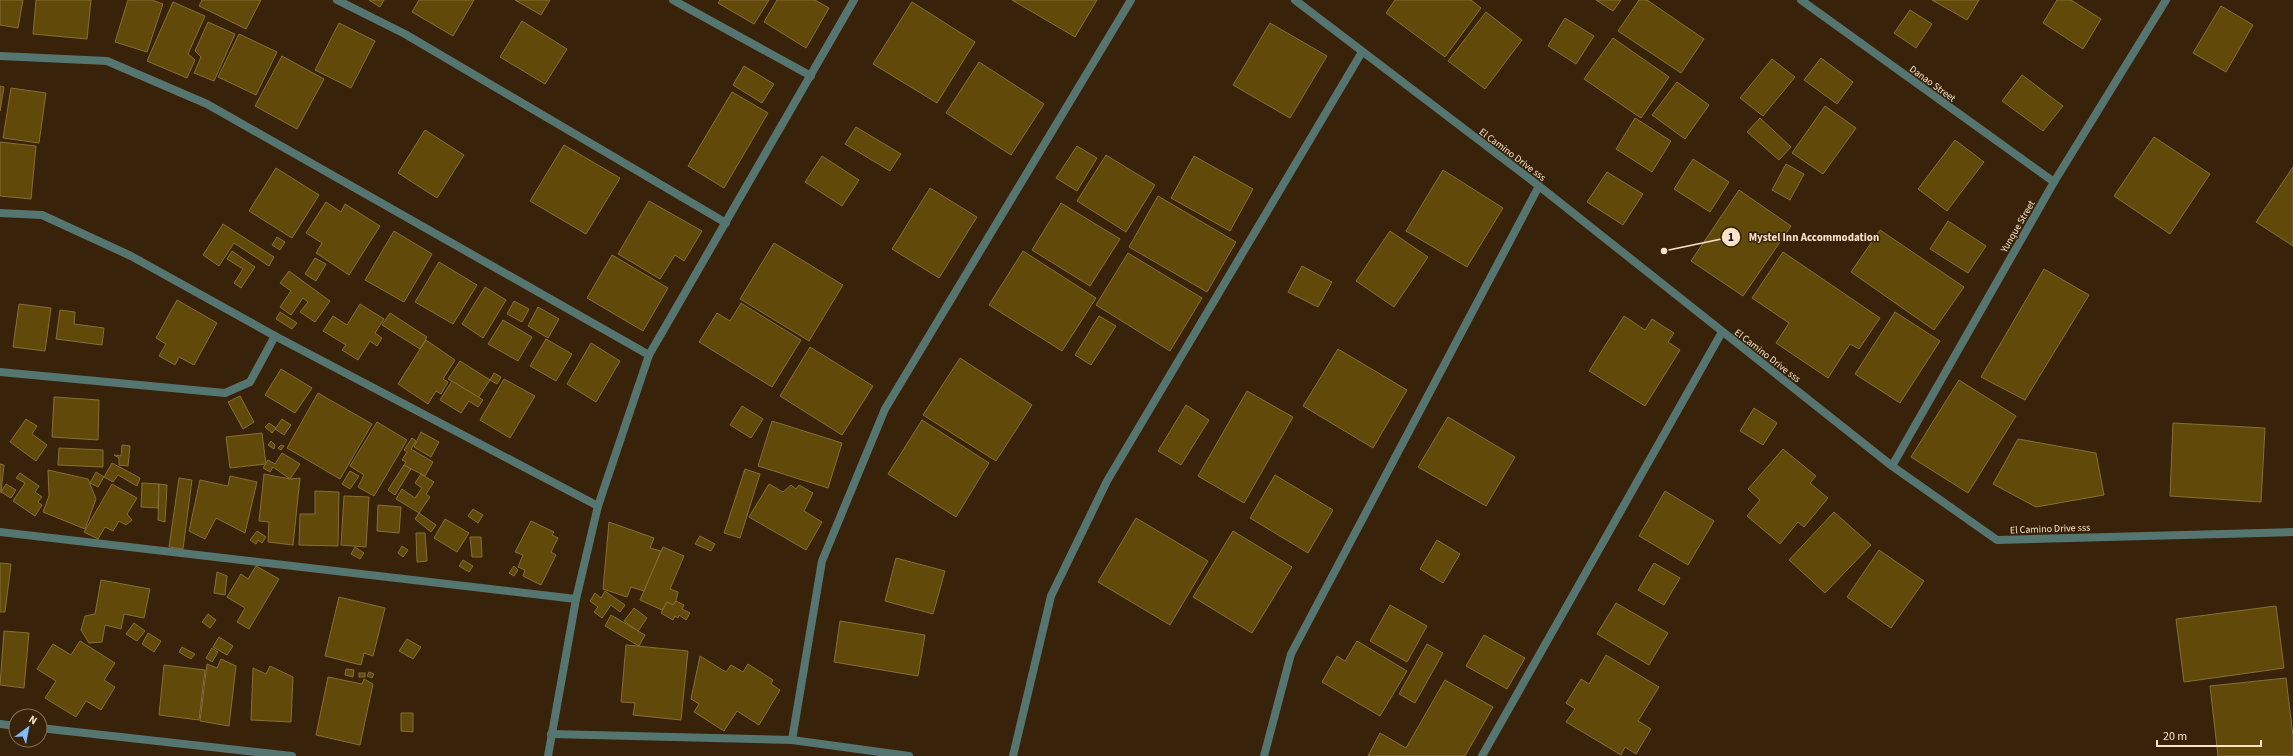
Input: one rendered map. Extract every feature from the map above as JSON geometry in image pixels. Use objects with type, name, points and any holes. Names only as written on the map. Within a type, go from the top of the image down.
[{"type":"street","points":[[338,0],[405,34],[726,224]]},
{"type":"street","points":[[673,0],[811,76]]},
{"type":"street","points":[[548,756],[576,599],[598,506],[649,355],[854,0]]},
{"type":"street","points":[[792,740],[822,561],[885,409],[1132,0]]},
{"type":"street","name":"El Camino Drive sss","points":[[1295,0],[1539,186],[1892,466],[1997,540],[2293,532]]},
{"type":"street","name":"Danao Street","points":[[1801,0],[2054,182]]},
{"type":"street","name":"Yunque Street","points":[[1892,466],[2054,182],[2166,0]]},
{"type":"street","points":[[1013,756],[1051,596],[1097,501],[1115,467],[1362,52]]},
{"type":"street","points":[[0,56],[107,61],[207,104],[649,355]]},
{"type":"street","points":[[1264,756],[1291,654],[1539,186]]},
{"type":"street","points":[[0,213],[42,215],[131,256],[275,336],[598,506]]},
{"type":"street","points":[[1482,756],[1722,332]]},
{"type":"street","points":[[0,372],[225,393],[250,382],[275,336]]},
{"type":"street","points":[[0,532],[576,599]]},
{"type":"street","points":[[48,729],[292,756]]},
{"type":"street","points":[[551,734],[792,740],[909,756]]},
{"type":"building","points":[[0,0],[23,0],[18,28],[0,25]]},
{"type":"building","points":[[36,0],[91,0],[87,39],[33,34]]},
{"type":"building","points":[[128,0],[152,0],[163,4],[147,52],[115,42]]},
{"type":"building","points":[[202,0],[261,0],[246,29],[199,6]]},
{"type":"building","points":[[369,0],[384,0],[380,7]]},
{"type":"building","points":[[419,0],[474,0],[453,36],[412,12]]},
{"type":"building","points":[[515,0],[550,0],[541,15]]},
{"type":"building","points":[[720,0],[769,0],[754,24],[718,3]]},
{"type":"building","points":[[777,0],[815,0],[829,8],[806,48],[764,22]]},
{"type":"building","points":[[1012,0],[1097,0],[1075,37]]},
{"type":"building","points":[[1395,0],[1471,0],[1481,8],[1445,57],[1386,13]]},
{"type":"building","points":[[1596,0],[1621,0],[1613,11]]},
{"type":"building","points":[[1639,0],[1647,0],[1704,39],[1681,73],[1618,31]]},
{"type":"building","points":[[1932,0],[1979,0],[1967,20]]},
{"type":"building","points":[[2057,0],[2071,0],[2101,19],[2083,49],[2043,23]]},
{"type":"building","points":[[173,2],[205,16],[188,54],[195,60],[187,78],[147,61]]},
{"type":"building","points":[[912,2],[975,42],[937,103],[873,64]]},
{"type":"building","points":[[2221,6],[2253,25],[2226,72],[2193,53]]},
{"type":"building","points":[[1910,10],[1932,24],[1916,48],[1894,33]]},
{"type":"building","points":[[1486,12],[1522,40],[1485,89],[1448,61]]},
{"type":"building","points":[[1565,18],[1594,36],[1576,64],[1548,46]]},
{"type":"building","points":[[522,21],[567,49],[545,84],[500,57]]},
{"type":"building","points":[[208,22],[235,34],[214,81],[194,73],[201,57],[195,51]]},
{"type":"building","points":[[339,23],[375,41],[351,88],[315,70]]},
{"type":"building","points":[[1270,23],[1327,56],[1290,118],[1233,85]]},
{"type":"building","points":[[239,34],[277,52],[256,95],[218,77]]},
{"type":"building","points":[[1613,38],[1669,77],[1641,118],[1584,79]]},
{"type":"building","points":[[282,56],[324,79],[297,129],[255,106]]},
{"type":"building","points":[[1821,58],[1853,82],[1837,104],[1804,80]]},
{"type":"building","points":[[1772,59],[1795,77],[1763,116],[1740,98]]},
{"type":"building","points":[[979,62],[1044,104],[1011,155],[946,113]]},
{"type":"building","points":[[744,66],[774,84],[762,103],[733,85]]},
{"type":"building","points":[[2022,75],[2063,106],[2043,131],[2002,101]]},
{"type":"building","points":[[1677,82],[1709,105],[1685,139],[1652,115]]},
{"type":"building","points":[[0,86],[4,87],[0,111]]},
{"type":"building","points":[[11,88],[46,93],[39,143],[3,138]]},
{"type":"building","points":[[732,92],[768,113],[724,188],[688,166]]},
{"type":"building","points":[[1825,106],[1856,128],[1823,174],[1792,153]]},
{"type":"building","points":[[1635,118],[1671,141],[1652,172],[1616,149]]},
{"type":"building","points":[[1760,118],[1791,147],[1779,160],[1747,132]]},
{"type":"building","points":[[856,127],[901,154],[890,171],[845,144]]},
{"type":"building","points":[[425,130],[464,155],[437,198],[398,173]]},
{"type":"building","points":[[2154,137],[2210,174],[2170,234],[2114,196]]},
{"type":"building","points":[[1955,140],[1984,162],[1947,211],[1918,189]]},
{"type":"building","points":[[0,142],[36,146],[31,199],[0,196]]},
{"type":"building","points":[[564,145],[620,178],[586,234],[530,201]]},
{"type":"building","points":[[1077,146],[1097,158],[1077,191],[1056,178]]},
{"type":"building","points":[[1106,155],[1155,185],[1126,232],[1077,201]]},
{"type":"building","points":[[822,156],[859,180],[842,206],[805,182]]},
{"type":"building","points":[[1194,156],[1253,189],[1230,231],[1171,198]]},
{"type":"building","points":[[1693,159],[1729,182],[1710,212],[1674,189]]},
{"type":"building","points":[[1786,164],[1804,174],[1790,200],[1772,190]]},
{"type":"building","points":[[2293,167],[2293,246],[2256,222]]},
{"type":"building","points":[[276,168],[319,195],[292,238],[249,211]]},
{"type":"building","points":[[1443,170],[1503,208],[1467,267],[1406,231]]},
{"type":"building","points":[[1607,172],[1643,194],[1623,225],[1587,202]]},
{"type":"building","points":[[930,188],[977,217],[939,278],[892,249]]},
{"type":"building","points":[[1739,190],[1791,226],[1743,296],[1691,261]]},
{"type":"building","points":[[1158,196],[1236,242],[1207,292],[1129,247]]},
{"type":"building","points":[[649,201],[702,231],[684,261],[675,255],[660,279],[618,254]]},
{"type":"building","points":[[326,202],[341,212],[345,204],[380,226],[349,275],[316,253],[322,243],[306,233]]},
{"type":"building","points":[[1061,203],[1120,239],[1090,286],[1032,250]]},
{"type":"building","points":[[1948,221],[1986,246],[1968,273],[1930,249]]},
{"type":"building","points":[[223,224],[274,257],[269,266],[234,243],[219,266],[203,255]]},
{"type":"building","points":[[1880,230],[1964,287],[1934,330],[1851,272]]},
{"type":"building","points":[[394,231],[432,254],[404,302],[365,280]]},
{"type":"building","points":[[1390,231],[1428,257],[1394,307],[1356,281]]},
{"type":"building","points":[[277,237],[285,242],[280,250],[272,245]]},
{"type":"building","points":[[774,243],[843,285],[809,341],[740,299]]},
{"type":"building","points":[[232,251],[255,267],[241,288],[234,283],[243,269],[227,259]]},
{"type":"building","points":[[1023,251],[1096,298],[1062,351],[989,305]]},
{"type":"building","points":[[1783,252],[1880,318],[1859,349],[1850,344],[1828,378],[1776,343],[1789,323],[1752,298]]},
{"type":"building","points":[[1128,253],[1202,298],[1170,351],[1096,305]]},
{"type":"building","points":[[612,255],[668,288],[643,331],[587,298]]},
{"type":"building","points":[[315,258],[326,264],[316,281],[305,274]]},
{"type":"building","points":[[439,262],[477,285],[453,324],[415,302]]},
{"type":"building","points":[[1302,266],[1332,282],[1318,307],[1288,292]]},
{"type":"building","points":[[2044,269],[2089,295],[2025,400],[1981,377]]},
{"type":"building","points":[[289,271],[330,301],[315,322],[300,312],[308,302],[303,298],[291,315],[280,307],[291,291],[280,283]]},
{"type":"building","points":[[485,287],[506,300],[483,338],[462,324]]},
{"type":"building","points":[[177,300],[217,323],[194,365],[179,357],[175,365],[159,356],[166,344],[156,338]]},
{"type":"building","points":[[514,301],[529,309],[522,322],[507,314]]},
{"type":"building","points":[[741,303],[801,340],[772,387],[699,342],[717,313],[730,321]]},
{"type":"building","points":[[19,304],[51,308],[45,351],[13,347]]},
{"type":"building","points":[[360,304],[384,319],[375,333],[382,338],[377,346],[370,341],[358,360],[342,350],[346,345],[323,331],[333,316],[347,325]]},
{"type":"building","points":[[538,307],[559,319],[548,338],[528,326]]},
{"type":"building","points":[[60,310],[75,312],[74,324],[104,328],[102,345],[56,339]]},
{"type":"building","points":[[280,312],[297,323],[292,329],[276,319]]},
{"type":"building","points":[[1895,312],[1940,341],[1900,403],[1855,374]]},
{"type":"building","points":[[390,313],[427,337],[420,349],[382,325]]},
{"type":"building","points":[[1099,316],[1116,326],[1091,365],[1075,355]]},
{"type":"building","points":[[1624,316],[1645,330],[1652,319],[1674,333],[1668,342],[1680,350],[1645,406],[1589,371]]},
{"type":"building","points":[[503,320],[532,337],[518,361],[488,344]]},
{"type":"building","points":[[546,339],[572,354],[556,381],[530,366]]},
{"type":"building","points":[[426,340],[455,360],[443,379],[448,382],[441,394],[436,391],[428,404],[398,384]]},
{"type":"building","points":[[591,343],[620,361],[596,402],[567,384]]},
{"type":"building","points":[[810,347],[873,386],[842,435],[780,396]]},
{"type":"building","points":[[1338,349],[1407,390],[1373,448],[1303,406]]},
{"type":"building","points":[[960,358],[1032,405],[996,461],[923,415]]},
{"type":"building","points":[[460,361],[490,380],[478,398],[448,379]]},
{"type":"building","points":[[281,369],[312,388],[295,413],[265,395]]},
{"type":"building","points":[[494,373],[501,377],[497,384],[490,380]]},
{"type":"building","points":[[504,379],[535,396],[510,438],[480,420]]},
{"type":"building","points":[[1959,380],[2016,416],[1968,493],[1911,457]]},
{"type":"building","points":[[452,381],[483,400],[478,407],[469,401],[461,413],[440,400]]},
{"type":"building","points":[[1247,391],[1293,417],[1244,503],[1198,476]]},
{"type":"building","points":[[318,393],[372,424],[340,479],[287,448]]},
{"type":"building","points":[[240,396],[254,422],[243,429],[228,402]]},
{"type":"building","points":[[54,397],[99,400],[98,440],[52,437]]},
{"type":"building","points":[[1186,405],[1209,420],[1181,465],[1158,451]]},
{"type":"building","points":[[742,406],[763,419],[751,438],[730,425]]},
{"type":"building","points":[[1754,408],[1777,423],[1763,445],[1740,431]]},
{"type":"building","points":[[1448,417],[1515,457],[1486,506],[1418,467]]},
{"type":"building","points":[[26,419],[37,426],[32,434],[47,445],[36,461],[10,442]]},
{"type":"building","points":[[282,419],[291,425],[284,435],[275,429]]},
{"type":"building","points":[[922,420],[989,463],[956,517],[888,474]]},
{"type":"building","points":[[772,421],[842,443],[828,488],[758,466]]},
{"type":"building","points":[[377,422],[407,440],[374,496],[358,487],[364,475],[350,466]]},
{"type":"building","points":[[269,423],[276,428],[272,433],[265,427]]},
{"type":"building","points":[[2173,423],[2265,428],[2261,502],[2170,496]]},
{"type":"building","points":[[421,432],[439,442],[431,457],[414,447]]},
{"type":"building","points":[[262,433],[266,464],[230,468],[226,437]]},
{"type":"building","points":[[412,438],[416,441],[411,449],[433,462],[425,476],[404,465],[406,462],[402,460],[407,452],[404,450]]},
{"type":"building","points":[[2018,439],[2096,453],[2104,495],[2036,507],[1993,484]]},
{"type":"building","points":[[271,441],[275,445],[274,449],[268,445]]},
{"type":"building","points":[[122,445],[130,446],[128,466],[119,465],[119,458],[114,455],[121,456]]},
{"type":"building","points":[[281,445],[284,446],[281,450],[278,448]]},
{"type":"building","points":[[59,448],[103,450],[103,467],[58,465]]},
{"type":"building","points":[[1783,449],[1816,476],[1810,483],[1828,498],[1804,527],[1798,522],[1780,544],[1747,516],[1760,500],[1748,489]]},
{"type":"building","points":[[282,453],[300,464],[290,479],[273,467],[270,472],[263,468],[268,460],[275,464]]},
{"type":"building","points":[[112,463],[140,478],[137,486],[118,475],[113,482],[104,477]]},
{"type":"building","points":[[0,464],[4,465],[1,492],[0,492]]},
{"type":"building","points":[[404,465],[411,469],[395,495],[388,490]]},
{"type":"building","points":[[745,469],[760,474],[740,538],[724,533]]},
{"type":"building","points":[[48,470],[88,479],[96,499],[85,529],[43,512],[49,496]]},
{"type":"building","points":[[350,471],[359,476],[350,489],[342,484]]},
{"type":"building","points":[[96,472],[104,477],[98,487],[90,483]]},
{"type":"building","points":[[20,473],[39,486],[35,492],[42,497],[38,502],[42,505],[35,516],[13,501],[25,483],[16,478]]},
{"type":"building","points":[[264,474],[290,479],[300,478],[293,545],[268,542],[269,522],[259,521]]},
{"type":"building","points":[[421,474],[434,482],[426,494],[430,497],[419,513],[396,499],[402,489],[415,498],[422,488],[415,483]]},
{"type":"building","points":[[1275,475],[1333,510],[1308,553],[1250,518]]},
{"type":"building","points":[[230,476],[257,482],[245,533],[216,518],[205,539],[189,531],[200,480],[228,486]]},
{"type":"building","points":[[179,478],[192,480],[183,549],[169,547]]},
{"type":"building","points":[[142,483],[159,484],[158,508],[141,507]]},
{"type":"building","points":[[6,484],[16,490],[11,498],[1,492]]},
{"type":"building","points":[[112,484],[137,498],[127,514],[132,520],[126,525],[119,521],[113,531],[105,527],[98,539],[84,532]]},
{"type":"building","points":[[159,484],[167,485],[165,522],[158,520]]},
{"type":"building","points":[[769,484],[783,492],[791,485],[796,489],[799,485],[813,493],[804,511],[822,522],[806,550],[749,517]]},
{"type":"building","points":[[315,491],[339,492],[338,546],[299,545],[300,514],[315,514]]},
{"type":"building","points":[[1665,491],[1714,521],[1688,565],[1639,536]]},
{"type":"building","points":[[344,496],[369,497],[366,547],[341,545]]},
{"type":"building","points":[[378,505],[401,507],[399,533],[377,531]]},
{"type":"building","points":[[473,509],[483,515],[478,523],[468,516]]},
{"type":"building","points":[[1834,512],[1871,545],[1825,593],[1789,560]]},
{"type":"building","points":[[419,513],[436,525],[431,532],[415,519]]},
{"type":"building","points":[[1136,518],[1208,561],[1170,625],[1098,582]]},
{"type":"building","points":[[445,519],[469,533],[457,552],[434,538]]},
{"type":"building","points":[[531,521],[554,532],[552,535],[558,538],[551,552],[556,555],[541,585],[523,576],[525,570],[518,567],[523,555],[515,552]]},
{"type":"building","points":[[609,522],[654,538],[650,548],[661,551],[644,591],[631,587],[627,597],[603,589]]},
{"type":"building","points":[[257,531],[266,537],[262,543],[258,540],[256,544],[250,540]]},
{"type":"building","points":[[1233,531],[1292,567],[1252,633],[1193,597]]},
{"type":"building","points":[[416,533],[425,533],[427,561],[417,562]]},
{"type":"building","points":[[700,536],[715,544],[711,551],[695,544]]},
{"type":"building","points":[[470,537],[481,537],[482,557],[472,557]]},
{"type":"building","points":[[1437,540],[1460,554],[1443,583],[1420,569]]},
{"type":"building","points":[[402,546],[408,550],[403,557],[398,553]]},
{"type":"building","points":[[355,547],[364,553],[360,559],[351,554]]},
{"type":"building","points":[[663,547],[684,556],[670,589],[678,592],[676,601],[673,605],[667,602],[662,610],[640,600]]},
{"type":"building","points":[[1879,550],[1924,581],[1891,628],[1847,597]]},
{"type":"building","points":[[896,558],[945,571],[933,614],[885,601]]},
{"type":"building","points":[[463,560],[473,566],[469,572],[459,566]]},
{"type":"building","points":[[0,563],[11,564],[5,612],[0,612]]},
{"type":"building","points":[[1654,563],[1680,578],[1664,605],[1638,590]]},
{"type":"building","points":[[256,566],[279,579],[249,629],[237,622],[245,608],[227,597],[241,574],[248,579]]},
{"type":"building","points":[[514,566],[518,570],[514,576],[509,573]]},
{"type":"building","points":[[217,572],[227,576],[225,595],[214,593]]},
{"type":"building","points":[[101,580],[150,589],[144,618],[124,614],[121,629],[105,625],[102,642],[89,643],[81,630],[85,616],[95,614]]},
{"type":"building","points":[[605,591],[625,605],[620,612],[611,605],[602,618],[594,612],[598,607],[590,601],[595,593],[601,598]]},
{"type":"building","points":[[339,597],[385,608],[373,656],[364,653],[361,665],[325,656]]},
{"type":"building","points":[[676,601],[684,605],[682,609],[690,613],[686,620],[679,615],[678,618],[675,616],[673,620],[661,613],[667,602],[673,605]]},
{"type":"building","points":[[1616,603],[1668,633],[1649,665],[1597,634]]},
{"type":"building","points":[[1390,605],[1427,626],[1407,662],[1370,641]]},
{"type":"building","points":[[2276,606],[2284,668],[2184,682],[2176,619]]},
{"type":"building","points":[[634,608],[647,618],[638,631],[624,621]]},
{"type":"building","points":[[208,614],[216,620],[210,628],[202,622]]},
{"type":"building","points":[[611,615],[645,635],[639,646],[605,626]]},
{"type":"building","points":[[840,621],[925,635],[918,676],[834,662]]},
{"type":"building","points":[[134,623],[145,631],[137,641],[126,634]]},
{"type":"building","points":[[4,631],[29,633],[24,688],[0,685]]},
{"type":"building","points":[[148,633],[161,641],[154,652],[142,644]]},
{"type":"building","points":[[1484,635],[1525,658],[1507,689],[1466,666]]},
{"type":"building","points":[[219,637],[233,646],[227,655],[213,647]]},
{"type":"building","points":[[407,639],[421,647],[413,659],[399,651]]},
{"type":"building","points":[[80,641],[115,663],[104,680],[115,687],[101,710],[86,701],[76,717],[45,698],[56,681],[37,669],[53,644],[71,655]]},
{"type":"building","points":[[1357,641],[1407,671],[1380,716],[1322,682],[1337,656],[1345,661]]},
{"type":"building","points":[[1427,644],[1443,653],[1415,703],[1399,694]]},
{"type":"building","points":[[626,645],[688,651],[681,720],[633,715],[635,703],[621,702]]},
{"type":"building","points":[[182,647],[195,654],[191,659],[179,652]]},
{"type":"building","points":[[212,648],[218,652],[212,662],[206,658]]},
{"type":"building","points":[[1606,655],[1659,687],[1638,721],[1651,729],[1636,754],[1625,747],[1621,755],[1566,722],[1575,709],[1566,703],[1581,679],[1589,684]]},
{"type":"building","points":[[700,656],[726,672],[731,665],[743,672],[748,664],[773,680],[771,684],[780,690],[759,725],[737,711],[724,731],[694,712],[699,704],[691,699]]},
{"type":"building","points":[[221,659],[236,666],[229,726],[200,721],[207,664],[217,668]]},
{"type":"building","points":[[164,665],[205,670],[199,720],[159,715]]},
{"type":"building","points":[[270,666],[293,677],[291,722],[251,720],[253,668],[266,674]]},
{"type":"building","points":[[346,669],[354,670],[353,677],[345,675]]},
{"type":"building","points":[[369,672],[374,674],[372,678],[367,676]]},
{"type":"building","points":[[359,673],[365,673],[365,677],[359,677]]},
{"type":"building","points":[[328,677],[362,684],[364,679],[373,684],[360,745],[316,735]]},
{"type":"building","points":[[2286,678],[2293,736],[2293,756],[2218,756],[2210,686]]},
{"type":"building","points":[[1445,680],[1493,707],[1465,756],[1368,756],[1380,733],[1406,748]]},
{"type":"building","points":[[401,713],[413,713],[413,732],[401,731]]},
{"type":"place","name":"Mystel Inn Accommodation","points":[[1664,251]]}]
